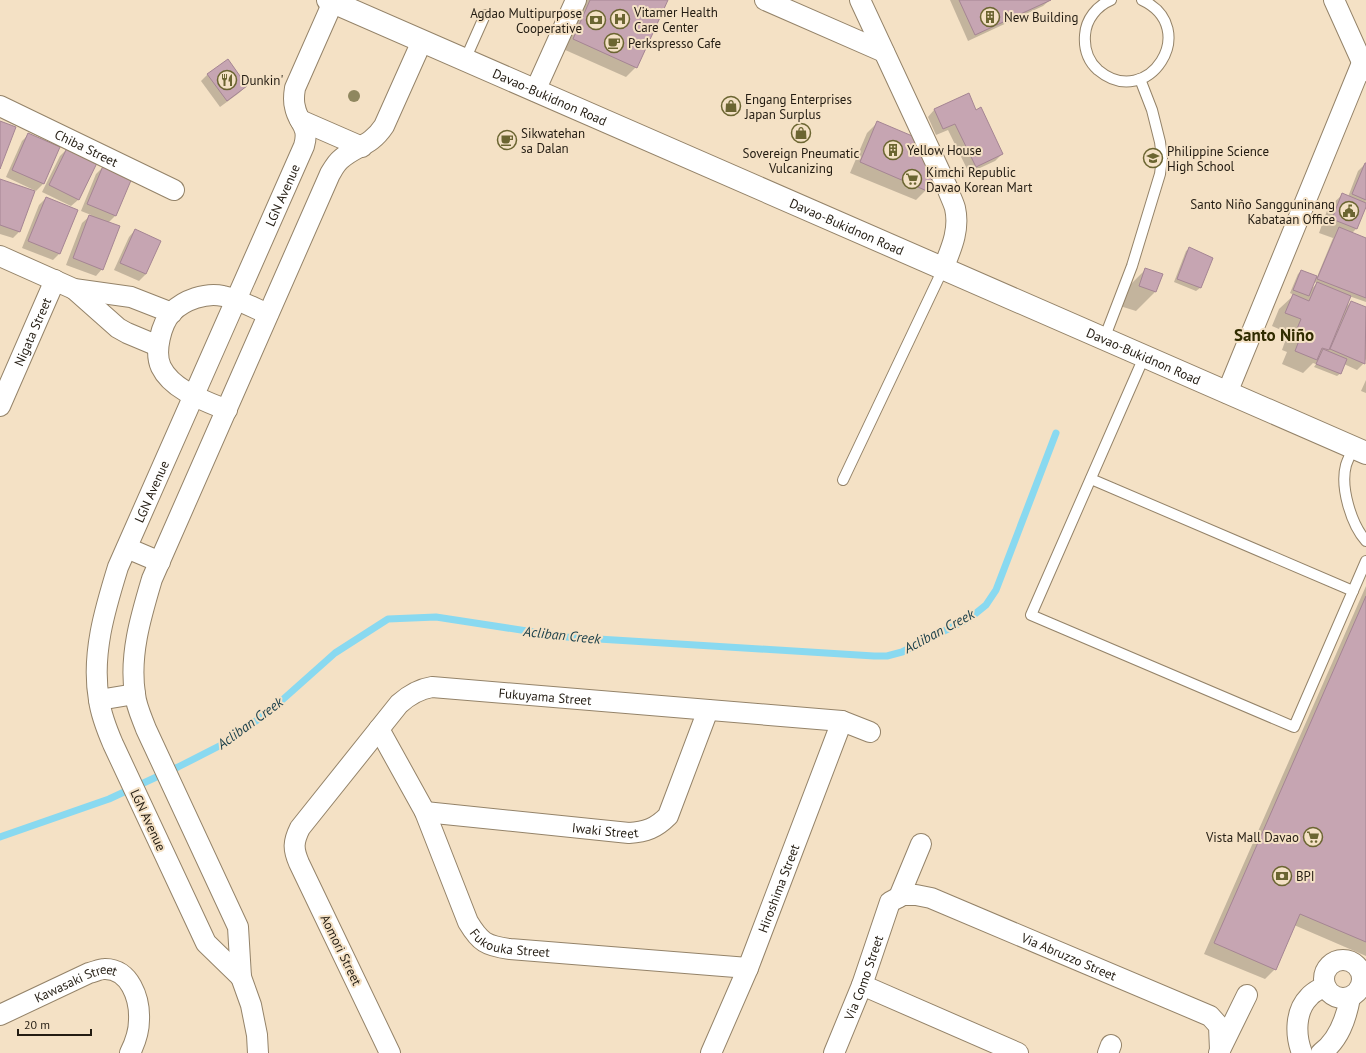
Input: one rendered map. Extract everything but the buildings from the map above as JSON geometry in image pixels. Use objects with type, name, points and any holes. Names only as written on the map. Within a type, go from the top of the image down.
[{"type":"highway","name":"Davao-Bukidnon Road","points":[[331,1],[1360,450]]},
{"type":"street","points":[[535,90],[576,0]]},
{"type":"street","points":[[765,0],[884,52]]},
{"type":"street","points":[[860,0],[955,208],[957,226],[952,246],[943,269]]},
{"type":"street","points":[[1227,393],[1365,65],[1334,0]]},
{"type":"street","name":"LGN Avenue","points":[[241,977],[206,943],[196,922],[104,722],[99,700],[96,669],[106,604],[118,567],[304,146],[306,134],[295,109],[295,88],[331,1]]},
{"type":"street","name":"LGN Avenue","points":[[258,1053],[257,1035],[251,1005],[241,977],[238,927],[146,729],[135,694],[133,670],[138,635],[144,606],[152,579],[330,174],[340,160],[371,142],[378,135],[384,126],[422,41]]},
{"type":"street","name":"Chiba Street","points":[[0,106],[174,190]]},
{"type":"street","points":[[300,120],[362,147]]},
{"type":"street","points":[[0,256],[74,288],[131,297],[172,313]]},
{"type":"street","name":"Nigata Street","points":[[0,406],[55,280]]},
{"type":"street","points":[[74,288],[118,328],[158,346]]},
{"type":"street","points":[[226,410],[193,396],[180,388],[162,368],[158,358],[158,346],[165,323],[172,313],[182,305],[194,299],[208,295],[222,296],[236,300],[268,314]]},
{"type":"street","points":[[127,548],[160,562]]},
{"type":"street","name":"Fukuyama Street","points":[[294,845],[295,837],[300,828],[399,704],[407,696],[423,688],[432,687],[842,721],[870,732]]},
{"type":"street","points":[[99,700],[135,694]]},
{"type":"street","name":"Iwaki Street","points":[[425,812],[629,833],[652,829],[661,824],[668,816],[708,710]]},
{"type":"street","name":"Hiroshima Street","points":[[711,1053],[748,968],[842,721]]},
{"type":"street","name":"Fukouka Street","points":[[379,729],[425,812],[468,922],[476,935],[484,943],[510,949],[748,968]]},
{"type":"street","name":"Via Como Street","points":[[834,1053],[895,900],[922,844]]},
{"type":"street","name":"Aomori Street","points":[[294,845],[299,863],[390,1053]]},
{"type":"street","name":"Via Abruzzo Street","points":[[895,900],[909,895],[931,898],[1210,1016],[1219,1026],[1220,1052]]},
{"type":"street","points":[[1321,1053],[1334,1041],[1340,1031],[1346,1016],[1359,993],[1363,982],[1360,969],[1349,961],[1342,960],[1329,966],[1325,972],[1324,979],[1325,986],[1332,996],[1344,999],[1359,993]]},
{"type":"street","name":"Kawasaki Street","points":[[0,1015],[89,973],[104,969],[116,971],[128,979],[138,1004],[139,1020],[136,1041],[130,1053]]},
{"type":"street","points":[[862,985],[1018,1053]]},
{"type":"street","points":[[1302,1053],[1298,1044],[1297,1031],[1300,1013],[1304,1003],[1310,996],[1325,986]]},
{"type":"street","points":[[1220,1052],[1247,995]]},
{"type":"lane","points":[[1111,0],[1095,10],[1088,20],[1084,44],[1087,56],[1094,67],[1104,75],[1115,80],[1128,81],[1140,79],[1154,71],[1164,59],[1168,44],[1167,28],[1161,14],[1148,1]]},
{"type":"lane","points":[[464,60],[485,15]]},
{"type":"lane","points":[[1104,339],[1132,266],[1160,174],[1162,158],[1160,142],[1152,110],[1140,79]]},
{"type":"lane","points":[[843,480],[943,269]]},
{"type":"lane","points":[[1144,357],[1031,615],[1294,728],[1366,561]]},
{"type":"lane","points":[[1360,450],[1346,465],[1344,479],[1350,513],[1356,526],[1366,541]]},
{"type":"lane","points":[[1091,479],[1353,591]]},
{"type":"waterway","name":"Acliban Creek","points":[[0,837],[109,799],[227,742],[271,710],[335,653],[388,619],[436,617],[566,637],[874,656],[887,656],[902,652],[970,618],[986,605],[996,590],[1056,433]]},
{"type":"place","name":"New Building","points":[[990,17]]},
{"type":"place","name":"Vitamer Health Care Center","points":[[620,19]]},
{"type":"place","name":"Agdao Multipurpose Cooperative","points":[[596,20]]},
{"type":"place","name":"Perkspresso Cafe","points":[[614,43]]},
{"type":"place","name":"Dunkin'","points":[[227,80]]},
{"type":"place","name":"Engang Enterprises Japan Surplus","points":[[731,106]]},
{"type":"place","name":"Sovereign Pneumatic Vulcanizing","points":[[801,133]]},
{"type":"place","name":"Sikwatehan sa Dalan","points":[[507,140]]},
{"type":"place","name":"Yellow House","points":[[893,150]]},
{"type":"place","name":"Philippine Science High School","points":[[1153,158]]},
{"type":"place","name":"Kimchi Republic Davao Korean Mart","points":[[912,179]]},
{"type":"place","name":"Santo Niño Sangguninang Kabataan Office","points":[[1349,211]]},
{"type":"place","name":"Vista Mall Davao","points":[[1313,837]]},
{"type":"place","name":"BPI","points":[[1282,876]]},
{"type":"district","name":"Santo Niño","points":[[1274,335]]}]
